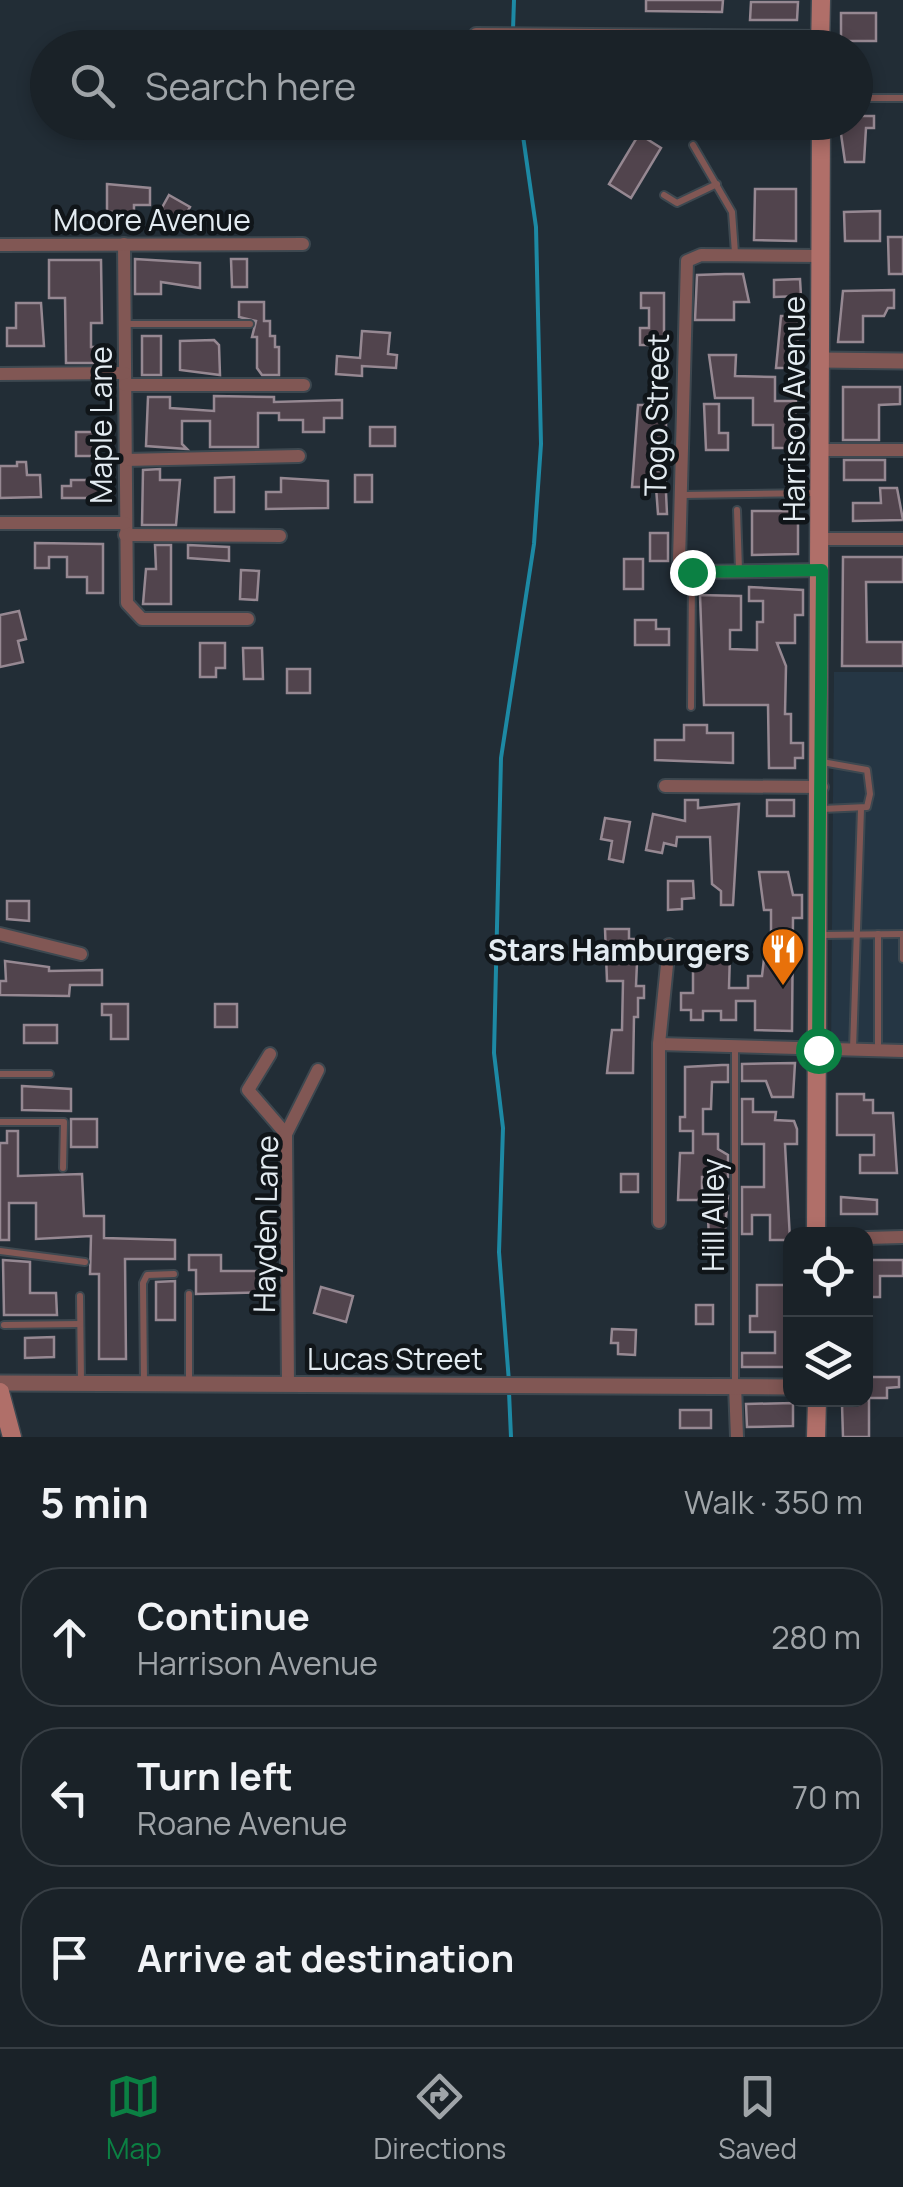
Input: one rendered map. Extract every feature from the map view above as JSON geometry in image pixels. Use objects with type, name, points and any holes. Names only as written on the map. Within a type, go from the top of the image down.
[{"type":"main road","points":[[820,30],[821,0]]},
{"type":"main road","name":"Harrison Avenue","points":[[816,1227],[822,786],[821,140]]},
{"type":"main road","points":[[0,1392],[12,1437]]},
{"type":"main road","points":[[816,1437],[817,1407]]},
{"type":"street","name":"Maple Lane","points":[[124,244],[128,606],[142,619],[248,619]]},
{"type":"street","name":"Moore Avenue","points":[[0,245],[304,244]]},
{"type":"street","points":[[735,254],[820,256]]},
{"type":"street","name":"Togo Street","points":[[688,570],[678,561],[687,261],[694,256],[735,254]]},
{"type":"street","points":[[821,360],[903,361]]},
{"type":"street","points":[[0,374],[304,385]]},
{"type":"street","points":[[821,450],[903,450]]},
{"type":"street","points":[[125,460],[299,456]]},
{"type":"street","points":[[0,523],[280,536]]},
{"type":"street","points":[[822,539],[903,539]]},
{"type":"street","points":[[688,570],[822,570]]},
{"type":"street","points":[[665,786],[822,786]]},
{"type":"street","points":[[0,934],[81,954]]},
{"type":"street","points":[[659,1222],[659,1044],[669,945]]},
{"type":"street","points":[[659,1044],[903,1052]]},
{"type":"street","points":[[270,1054],[248,1090],[286,1134]]},
{"type":"street","name":"Hayden Lane","points":[[288,1385],[286,1134],[318,1070]]},
{"type":"street","points":[[873,1238],[903,1238]]},
{"type":"street","name":"Lucas Street","points":[[0,1383],[783,1387]]},
{"type":"street","points":[[735,1385],[737,1437]]},
{"type":"lane","points":[[873,98],[903,98]]},
{"type":"lane","points":[[693,145],[732,212],[735,254]]},
{"type":"lane","points":[[664,195],[678,203],[716,184]]},
{"type":"lane","points":[[125,324],[250,324]]},
{"type":"lane","points":[[678,495],[822,493]]},
{"type":"lane","points":[[737,510],[739,571]]},
{"type":"lane","points":[[688,570],[691,707]]},
{"type":"lane","points":[[821,809],[861,809],[870,801],[867,770],[822,762]]},
{"type":"lane","points":[[853,1050],[861,809]]},
{"type":"lane","points":[[878,934],[878,1051]]},
{"type":"lane","points":[[820,935],[903,934],[903,959]]},
{"type":"lane","name":"Hill Alley","points":[[734,1046],[735,1385]]},
{"type":"lane","points":[[0,1074],[50,1074]]},
{"type":"lane","points":[[0,1122],[64,1122],[64,1168]]},
{"type":"lane","points":[[0,1251],[86,1262]]},
{"type":"lane","points":[[144,1384],[143,1283],[146,1276],[174,1274]]},
{"type":"lane","points":[[189,1294],[190,1384]]},
{"type":"lane","points":[[80,1296],[81,1383]]},
{"type":"lane","points":[[4,1325],[80,1324]]},
{"type":"shaded area","points":[[834,672],[903,672],[903,1058],[831,1057]]},
{"type":"building","points":[[646,0],[723,0],[722,12],[646,11]]},
{"type":"building","points":[[751,2],[798,2],[797,20],[750,20]]},
{"type":"building","points":[[841,13],[876,13],[876,41],[873,30],[841,30]]},
{"type":"building","points":[[635,140],[648,140],[661,148],[631,198],[609,184]]},
{"type":"building","points":[[842,140],[865,140],[864,162],[845,162]]},
{"type":"building","points":[[107,184],[150,188],[150,205],[134,205],[134,221],[122,221],[122,212],[107,212]]},
{"type":"building","points":[[755,189],[796,189],[796,241],[754,240]]},
{"type":"building","points":[[169,195],[190,207],[180,225],[159,213]]},
{"type":"building","points":[[880,211],[880,241],[845,241],[844,212]]},
{"type":"building","points":[[888,237],[903,237],[903,274],[889,274]]},
{"type":"building","points":[[135,259],[200,263],[200,288],[161,282],[161,294],[135,294]]},
{"type":"building","points":[[231,259],[247,259],[247,287],[232,287]]},
{"type":"building","points":[[49,260],[101,260],[102,323],[91,323],[91,347],[101,347],[101,363],[66,363],[65,298],[49,298]]},
{"type":"building","points":[[743,274],[749,302],[734,302],[734,320],[695,320],[697,275]]},
{"type":"building","points":[[800,279],[801,296],[774,297],[774,280]]},
{"type":"building","points":[[894,290],[894,308],[888,308],[884,316],[863,316],[863,342],[838,342],[843,291]]},
{"type":"building","points":[[641,293],[664,293],[664,345],[640,345],[640,328],[649,328],[649,308],[641,308]]},
{"type":"building","points":[[239,302],[264,302],[264,321],[270,321],[270,336],[275,336],[275,347],[279,347],[279,375],[262,375],[257,368],[257,337],[252,337],[256,321],[239,317]]},
{"type":"building","points":[[16,303],[41,303],[44,346],[7,346],[7,328],[16,328]]},
{"type":"building","points":[[781,316],[798,316],[798,344],[804,344],[804,354],[795,354],[795,368],[776,368]]},
{"type":"building","points":[[362,331],[390,333],[388,354],[397,355],[396,368],[362,366],[362,376],[336,374],[337,356],[360,358]]},
{"type":"building","points":[[142,336],[161,336],[161,375],[142,375]]},
{"type":"building","points":[[214,340],[219,345],[220,375],[180,370],[180,341]]},
{"type":"building","points":[[709,355],[736,355],[735,376],[775,377],[775,401],[796,401],[794,448],[773,448],[773,425],[753,425],[753,398],[715,398]]},
{"type":"building","points":[[843,387],[900,387],[900,404],[879,405],[879,440],[843,440]]},
{"type":"building","points":[[214,396],[274,397],[274,402],[342,400],[342,418],[324,418],[324,432],[303,432],[303,420],[279,420],[279,413],[258,413],[258,447],[210,447],[210,421],[182,421],[182,444],[187,449],[146,446],[148,397],[170,397],[170,408],[214,411]]},
{"type":"building","points":[[704,404],[719,404],[719,433],[728,433],[728,450],[706,450]]},
{"type":"building","points":[[638,405],[653,405],[653,414],[666,414],[666,448],[654,448],[654,471],[665,471],[667,514],[658,514],[656,487],[632,487]]},
{"type":"building","points":[[370,427],[395,427],[395,446],[370,446]]},
{"type":"building","points":[[76,432],[94,432],[94,456],[76,456]]},
{"type":"building","points":[[844,460],[885,460],[885,480],[844,480]]},
{"type":"building","points":[[17,462],[26,462],[27,475],[40,475],[41,497],[0,498],[0,466],[17,466]]},
{"type":"building","points":[[160,469],[160,480],[180,480],[176,525],[142,525],[143,470]]},
{"type":"building","points":[[355,475],[372,475],[372,502],[355,502]]},
{"type":"building","points":[[234,477],[234,512],[215,512],[215,478]]},
{"type":"building","points":[[281,478],[328,481],[328,508],[266,509],[266,492],[281,492]]},
{"type":"building","points":[[71,480],[103,480],[103,498],[62,498],[62,486],[71,486]]},
{"type":"building","points":[[880,488],[897,488],[903,520],[853,521],[853,503],[881,503]]},
{"type":"building","points":[[752,511],[798,511],[798,554],[752,555]]},
{"type":"building","points":[[650,533],[668,533],[668,561],[650,561]]},
{"type":"building","points":[[35,543],[103,544],[103,593],[87,593],[87,577],[67,577],[67,557],[49,557],[49,568],[35,568]]},
{"type":"building","points":[[155,545],[171,545],[171,604],[143,604],[146,569],[156,569]]},
{"type":"building","points":[[188,545],[229,547],[229,561],[188,558]]},
{"type":"building","points":[[843,557],[903,557],[903,582],[866,582],[867,642],[903,642],[903,666],[842,666]]},
{"type":"building","points":[[624,559],[643,559],[643,589],[624,589]]},
{"type":"building","points":[[241,570],[259,571],[257,600],[240,599]]},
{"type":"building","points":[[749,587],[803,590],[803,615],[795,615],[795,643],[777,643],[786,666],[785,714],[791,714],[791,743],[803,743],[803,758],[795,758],[795,768],[769,768],[768,705],[704,705],[700,595],[741,596],[741,630],[730,630],[730,649],[757,650],[757,622],[763,622],[763,601],[749,601]]},
{"type":"building","points":[[19,611],[26,639],[18,641],[23,662],[0,667],[0,615]]},
{"type":"building","points":[[635,620],[656,620],[656,629],[669,629],[669,645],[635,645]]},
{"type":"building","points":[[200,643],[225,643],[225,668],[216,668],[216,677],[200,677]]},
{"type":"building","points":[[243,648],[262,648],[263,679],[244,679]]},
{"type":"building","points":[[287,669],[310,669],[310,693],[287,693]]},
{"type":"building","points":[[684,725],[707,725],[707,733],[733,733],[733,763],[655,760],[655,740],[684,740]]},
{"type":"building","points":[[685,800],[698,800],[698,808],[739,804],[733,905],[721,905],[721,891],[712,884],[710,837],[677,837],[676,846],[664,843],[662,853],[646,850],[653,814],[685,821]]},
{"type":"building","points":[[767,800],[794,800],[794,816],[767,816]]},
{"type":"building","points":[[605,818],[630,822],[623,862],[609,859],[612,841],[601,839]]},
{"type":"building","points":[[759,872],[788,872],[793,895],[802,895],[802,918],[793,918],[792,1031],[755,1030],[755,1001],[736,1001],[736,1020],[721,1020],[721,1011],[703,1011],[703,1020],[691,1020],[691,1010],[681,1010],[681,993],[693,993],[693,966],[703,966],[703,953],[730,953],[729,988],[748,988],[748,976],[762,976],[765,950],[771,950],[771,910],[764,910]]},
{"type":"building","points":[[668,881],[693,881],[694,898],[682,899],[682,909],[668,910]]},
{"type":"building","points":[[7,901],[29,901],[29,921],[7,919]]},
{"type":"building","points":[[605,929],[629,929],[629,939],[638,939],[636,986],[644,986],[644,998],[638,998],[638,1017],[634,1017],[633,1073],[607,1073],[612,1030],[622,1030],[623,981],[607,981]]},
{"type":"building","points":[[5,961],[49,967],[49,971],[102,970],[102,985],[70,985],[69,996],[0,995],[0,981],[6,981]]},
{"type":"building","points":[[102,1004],[128,1004],[128,1039],[111,1039],[111,1015],[102,1015]]},
{"type":"building","points":[[215,1004],[237,1004],[237,1027],[215,1027]]},
{"type":"building","points":[[24,1025],[57,1025],[57,1043],[24,1043]]},
{"type":"building","points":[[795,1063],[793,1097],[772,1097],[766,1081],[742,1081],[742,1064]]},
{"type":"building","points":[[728,1065],[728,1082],[712,1082],[711,1109],[703,1109],[703,1134],[718,1134],[718,1149],[728,1155],[728,1177],[702,1177],[702,1200],[678,1200],[680,1153],[693,1153],[693,1131],[680,1131],[680,1117],[685,1117],[685,1067]]},
{"type":"building","points":[[22,1086],[71,1089],[71,1111],[22,1110]]},
{"type":"building","points":[[837,1094],[864,1094],[864,1100],[873,1100],[873,1113],[893,1113],[897,1173],[860,1173],[860,1155],[874,1155],[874,1135],[837,1135]]},
{"type":"building","points":[[742,1099],[753,1099],[753,1112],[776,1112],[775,1120],[794,1121],[797,1144],[785,1144],[789,1227],[783,1227],[783,1240],[770,1240],[770,1215],[752,1215],[752,1234],[742,1234],[742,1187],[764,1187],[764,1144],[742,1144]]},
{"type":"building","points":[[71,1119],[97,1119],[97,1147],[71,1147]]},
{"type":"building","points":[[7,1131],[18,1131],[18,1176],[82,1174],[84,1216],[104,1216],[104,1238],[175,1240],[175,1259],[125,1259],[126,1359],[99,1359],[99,1274],[90,1274],[91,1236],[36,1239],[36,1203],[9,1203],[9,1240],[0,1240],[0,1143],[7,1143]]},
{"type":"building","points":[[621,1174],[638,1174],[638,1192],[621,1192]]},
{"type":"building","points":[[707,1196],[728,1196],[724,1239],[709,1239]]},
{"type":"building","points":[[841,1197],[877,1200],[877,1214],[841,1214]]},
{"type":"building","points":[[189,1255],[221,1255],[221,1271],[271,1271],[271,1292],[196,1294],[196,1270],[189,1270]]},
{"type":"building","points":[[3,1260],[30,1262],[30,1293],[56,1293],[57,1315],[4,1315]]},
{"type":"building","points":[[873,1260],[903,1260],[903,1276],[880,1276],[880,1297],[873,1297]]},
{"type":"building","points":[[175,1281],[175,1320],[156,1320],[156,1282]]},
{"type":"building","points":[[757,1285],[783,1285],[783,1367],[742,1367],[742,1353],[775,1353],[775,1332],[750,1332],[750,1316],[757,1316]]},
{"type":"building","points":[[321,1287],[353,1296],[346,1322],[314,1313]]},
{"type":"building","points":[[696,1305],[713,1305],[713,1324],[696,1324]]},
{"type":"building","points":[[612,1329],[636,1330],[635,1355],[618,1354],[618,1343],[611,1343]]},
{"type":"building","points":[[54,1337],[54,1357],[25,1358],[25,1338]]},
{"type":"building","points":[[873,1377],[899,1377],[899,1387],[887,1388],[887,1398],[873,1398]]},
{"type":"building","points":[[783,1403],[783,1407],[793,1407],[793,1426],[747,1427],[746,1404]]},
{"type":"building","points":[[842,1407],[869,1407],[869,1437],[843,1437]]},
{"type":"building","points":[[680,1410],[711,1410],[711,1428],[680,1428]]},
{"type":"waterway","points":[[513,30],[514,0]]},
{"type":"waterway","points":[[509,1382],[499,1252],[503,1128],[494,1053],[501,758],[534,544],[541,444],[536,227],[524,140]]},
{"type":"waterway","points":[[509,1392],[511,1437]]},
{"type":"place","name":"Stars Hamburgers","points":[[783,987]]},
{"type":"route","points":[[692,572],[822,570],[818,1050]]}]
